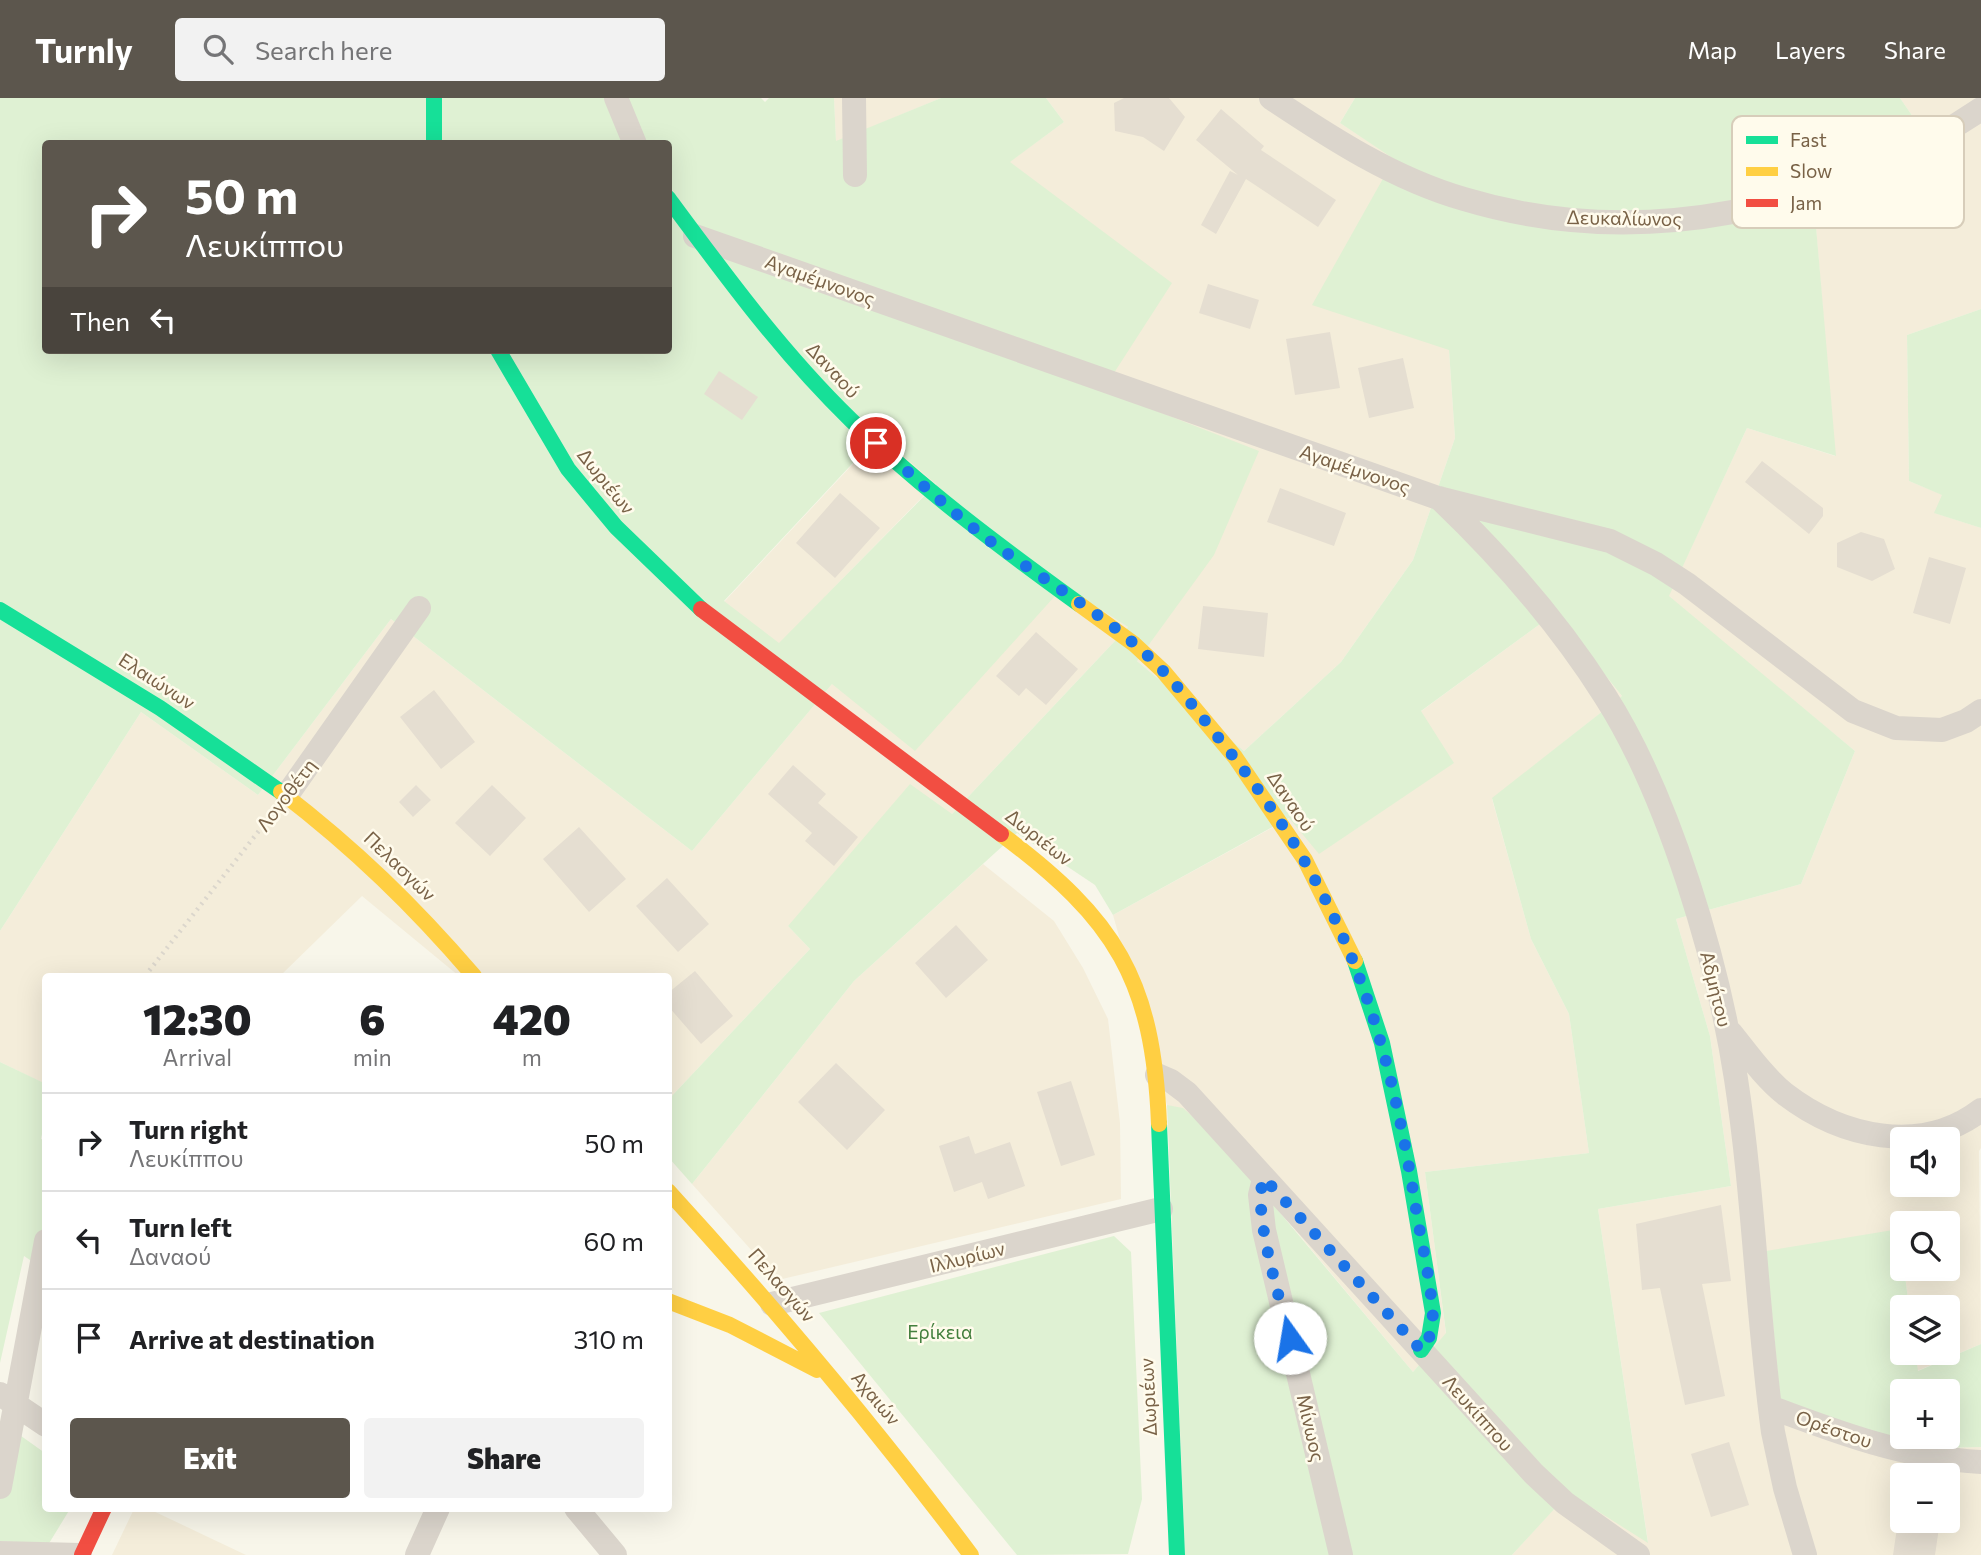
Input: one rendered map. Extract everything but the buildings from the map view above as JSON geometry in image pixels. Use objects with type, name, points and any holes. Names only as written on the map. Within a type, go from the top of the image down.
[{"type":"street","points":[[434,98],[434,140]]},
{"type":"street","points":[[616,98],[633,140]]},
{"type":"street","points":[[854,98],[855,175]]},
{"type":"street","name":"Δευκαλίωνος","points":[[1271,98],[1384,167],[1462,199],[1545,216],[1626,222],[1732,213]]},
{"type":"street","name":"Δευκαλίωνος","points":[[1964,120],[1981,109]]},
{"type":"street","name":"Δαναού","points":[[672,203],[775,339],[876,443],[961,518],[1134,644],[1163,671],[1243,768],[1305,860],[1333,911],[1358,967],[1382,1043],[1409,1171],[1433,1313],[1429,1338],[1421,1350]]},
{"type":"street","name":"Αγαμέμνονος","points":[[695,235],[1438,498],[1595,536],[1624,547],[1679,578],[1841,703],[1896,728],[1931,732],[1956,726],[1981,711]]},
{"type":"street","name":"Δωριέων","points":[[500,354],[568,469],[608,519],[660,572],[712,618],[1048,869],[1086,905],[1115,942],[1134,979],[1149,1025],[1157,1075],[1172,1552]]},
{"type":"street","name":"Αδμήτου","points":[[1438,498],[1520,579],[1586,666],[1620,721],[1675,847],[1727,1027],[1739,1103],[1770,1407],[1782,1476],[1805,1555]]},
{"type":"street","name":"Λογοθέτη","points":[[287,795],[419,608]]},
{"type":"street","name":"Ελαιώνων","points":[[0,610],[145,697],[287,795]]},
{"type":"street","name":"Πελασγών","points":[[287,795],[410,902],[471,973]]},
{"type":"street","points":[[1727,1027],[1758,1068],[1784,1093],[1830,1120],[1860,1130],[1893,1138],[1921,1136],[1950,1128],[1981,1111]]},
{"type":"street","name":"Λευκίππου","points":[[1157,1075],[1187,1093],[1550,1490],[1638,1555]]},
{"type":"street","name":"Μίνωος","points":[[1264,1178],[1260,1195],[1264,1230],[1341,1555]]},
{"type":"street","name":"Πελασγών","points":[[672,1195],[772,1304],[833,1378]]},
{"type":"street","name":"Ιλλυρίων","points":[[772,1304],[1161,1209]]},
{"type":"street","points":[[0,1487],[8,1398],[42,1258]]},
{"type":"street","name":"Αχαιών","points":[[672,1303],[730,1325],[833,1378],[897,1456],[971,1555]]},
{"type":"street","points":[[8,1398],[42,1422]]},
{"type":"street","name":"Ορέστου","points":[[1770,1407],[1858,1439],[1905,1452],[1981,1462]]},
{"type":"street","points":[[0,1553],[81,1555],[102,1512]]},
{"type":"street","points":[[417,1555],[437,1512]]},
{"type":"street","points":[[579,1512],[615,1555]]},
{"type":"path","name":"Λογοθέτη","points":[[147,973],[287,795]]},
{"type":"shaded area","points":[[834,98],[941,98],[836,142]]},
{"type":"shaded area","points":[[1046,98],[1355,98],[1340,123],[1394,158],[1449,350],[1455,438],[1413,560],[1341,662],[1244,751],[1137,661],[1103,390],[1009,162],[1064,122]]},
{"type":"shaded area","points":[[1900,98],[1981,98],[1981,309],[1907,335],[1909,481],[1943,495],[1935,513],[1981,528],[1981,1344],[1960,1353],[1960,1295],[1907,1295],[1906,1281],[1960,1281],[1960,1211],[1890,1211],[1890,1243],[1782,1407],[1890,1436],[1890,1449],[1981,1447],[1981,1555],[1512,1555],[1569,1492],[1648,1542],[1598,1209],[1731,1186],[1710,1036],[1676,919],[1801,884],[1855,751],[1668,597],[1747,428],[1835,456],[1816,228],[1964,228],[1964,116],[1912,116]]},
{"type":"shaded area","points":[[880,435],[936,483],[779,644],[724,602]]},
{"type":"shaded area","points":[[1065,585],[1128,627],[952,814],[788,926],[810,949],[672,1096],[672,973],[455,973],[362,896],[283,973],[42,973],[42,1083],[0,1062],[0,931],[141,712],[258,795],[391,619],[692,851],[832,684]]},
{"type":"shaded area","points":[[1555,613],[1622,696],[1492,799],[1531,939],[1569,1014],[1589,1153],[1425,1172],[1446,1334],[1413,1372],[1221,1141],[1167,1105],[1113,915],[1290,818],[1319,853],[1453,763],[1420,712]]},
{"type":"shaded area","points":[[983,864],[1054,921],[1083,968],[1108,1019],[1120,1123],[1121,1199],[778,1280],[692,1184],[854,981]]},
{"type":"shaded area","points":[[1916,1365],[1931,1365],[1917,1371]]},
{"type":"shaded area","points":[[133,1512],[155,1512],[246,1555],[112,1555]]},
{"type":"green space","points":[[0,98],[761,98],[765,102],[769,98],[834,98],[836,141],[941,98],[1046,98],[1064,122],[1010,162],[1172,283],[1103,390],[1259,451],[1214,555],[1137,661],[1244,751],[1341,662],[1413,560],[1455,438],[1449,350],[1312,305],[1394,159],[1340,123],[1355,98],[1900,98],[1912,116],[1732,116],[1732,228],[1816,228],[1836,456],[1747,428],[1669,596],[1855,751],[1801,884],[1676,919],[1710,1036],[1731,1186],[1598,1209],[1648,1543],[1569,1493],[1512,1555],[1185,1555],[1167,1105],[1183,1108],[1220,1141],[1413,1372],[1446,1333],[1425,1172],[1589,1153],[1569,1014],[1531,939],[1492,798],[1622,696],[1555,613],[1421,711],[1454,763],[1319,854],[1289,818],[1113,915],[1095,885],[1017,833],[854,981],[692,1184],[672,1161],[672,1096],[810,949],[788,926],[910,784],[952,814],[1128,627],[1064,586],[915,751],[832,684],[692,851],[391,619],[258,795],[141,712],[0,931]],"holes":[[[879,435],[936,484],[779,643],[724,601]]]},
{"type":"green space","points":[[1981,309],[1981,528],[1934,513],[1942,495],[1909,481],[1907,335]]},
{"type":"green space","points":[[0,1062],[42,1082],[42,1268],[24,1256],[0,1363]]},
{"type":"green space","points":[[1890,1230],[1890,1281],[1906,1281],[1907,1295],[1890,1295],[1890,1365],[1917,1365],[1918,1371],[1932,1365],[1960,1365],[1960,1353],[1981,1344],[1981,1447],[1960,1447],[1960,1379],[1890,1379],[1890,1436],[1781,1407],[1766,1251]]},
{"type":"green space","name":"Ερίκεια","points":[[1114,1236],[1131,1252],[1142,1499],[1128,1554],[1017,1555],[819,1313]]},
{"type":"green space","points":[[0,1421],[42,1451],[42,1512],[68,1512],[48,1545],[0,1541]]},
{"type":"traffic: fast","points":[[434,98],[434,140]]},
{"type":"traffic: fast","points":[[672,203],[778,341],[851,420],[933,493],[1079,604]]},
{"type":"traffic: fast","points":[[500,354],[568,469],[616,527],[701,609]]},
{"type":"traffic: fast","points":[[0,610],[160,708],[281,792]]},
{"type":"traffic: fast","points":[[1355,961],[1382,1043],[1409,1171],[1433,1313],[1429,1338],[1421,1350]]},
{"type":"traffic: fast","points":[[1159,1124],[1177,1555]]},
{"type":"traffic: slow","points":[[1079,604],[1134,644],[1163,671],[1235,757],[1305,860],[1355,961]]},
{"type":"traffic: slow","points":[[281,792],[382,879],[429,925],[471,973]]},
{"type":"traffic: slow","points":[[1001,834],[1041,865],[1073,895],[1100,925],[1121,957],[1137,991],[1148,1030],[1159,1124]]},
{"type":"traffic: slow","points":[[672,1195],[824,1369],[971,1555]]},
{"type":"traffic: slow","points":[[672,1303],[730,1325],[817,1370]]},
{"type":"traffic: jam","points":[[701,609],[1001,834]]},
{"type":"traffic: jam","points":[[82,1555],[102,1512]]},
{"type":"route","points":[[876,443],[961,518],[1134,644],[1163,671],[1251,779],[1320,884],[1333,911],[1358,967],[1382,1043],[1409,1171],[1433,1322],[1429,1338],[1421,1350],[1264,1178],[1260,1205],[1264,1230],[1290,1338]]}]
